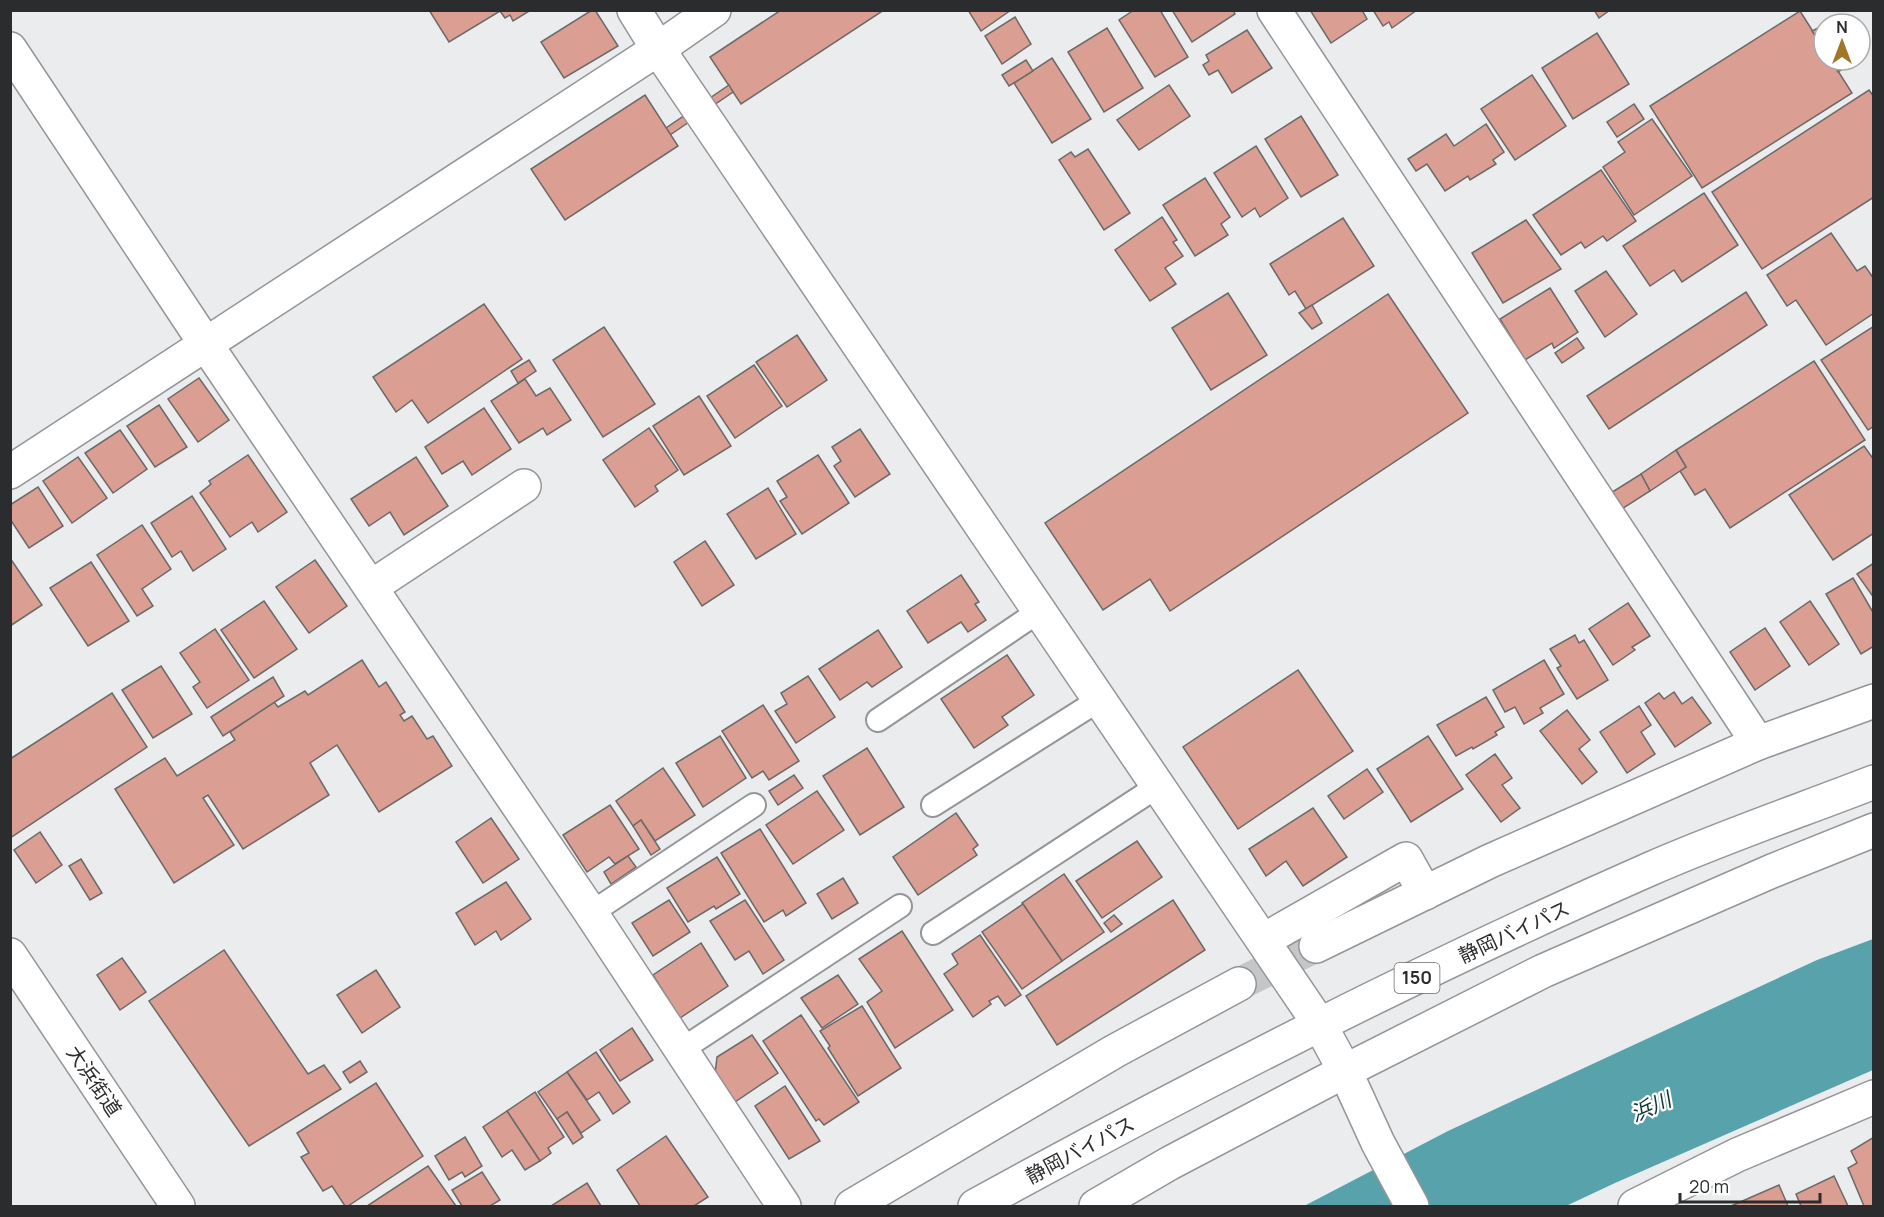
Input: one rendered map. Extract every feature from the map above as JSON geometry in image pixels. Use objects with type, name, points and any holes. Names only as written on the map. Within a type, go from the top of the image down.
[{"type":"main road","points":[[634,10],[658,49],[1038,612],[1320,1024],[1345,1071],[1378,1143],[1412,1206]]},
{"type":"main road","points":[[10,471],[658,49],[714,10]]},
{"type":"main road","points":[[1274,10],[1758,743]]},
{"type":"main road","points":[[10,50],[205,343],[591,913],[784,1206]]},
{"type":"main road","points":[[370,587],[524,486]]},
{"type":"main road","points":[[1316,946],[1490,861],[1758,743],[1874,701]]},
{"type":"main road","name":"静岡バイパス","points":[[975,1206],[1320,1024],[1484,946],[1652,869],[1874,782]]},
{"type":"main road","name":"150","points":[[1096,1206],[1170,1163],[1345,1071],[1544,971],[1772,871],[1874,830]]},
{"type":"main road","points":[[1264,940],[1406,859],[1425,892]]},
{"type":"main road","name":"大浜街道","points":[[10,955],[178,1206]]},
{"type":"main road","points":[[852,1206],[1115,1051],[1239,984]]},
{"type":"main road","points":[[1635,1206],[1737,1155],[1874,1097]]},
{"type":"lane","points":[[878,720],[1038,612]]},
{"type":"lane","points":[[933,805],[1099,700]]},
{"type":"lane","points":[[933,933],[1158,786]]},
{"type":"lane","points":[[591,913],[754,805]]},
{"type":"lane","points":[[681,1050],[900,906]]},
{"type":"water","name":"浜川","points":[[1873,939],[1873,1070],[1566,1206],[1304,1206],[1448,1131],[1817,960]]},
{"type":"building","points":[[429,10],[531,10],[513,21],[510,15],[505,18],[500,11],[449,42]]},
{"type":"building","points":[[595,10],[618,46],[564,78],[541,42]]},
{"type":"building","points":[[781,10],[884,10],[741,104],[710,57]]},
{"type":"building","points":[[968,10],[1011,10],[981,31]]},
{"type":"building","points":[[1134,10],[1160,10],[1188,57],[1155,77],[1119,20]]},
{"type":"building","points":[[1172,10],[1233,10],[1235,14],[1192,42]]},
{"type":"building","points":[[1310,10],[1362,10],[1367,19],[1331,43]]},
{"type":"building","points":[[1373,10],[1417,10],[1392,28],[1389,22],[1383,26]]},
{"type":"building","points":[[1594,10],[1610,10],[1599,18]]},
{"type":"building","points":[[1800,11],[1812,30],[1812,72],[1839,72],[1852,93],[1702,188],[1650,106]]},
{"type":"building","points":[[1015,17],[1031,44],[1002,64],[985,36]]},
{"type":"building","points":[[1107,28],[1143,88],[1104,112],[1068,52]]},
{"type":"building","points":[[1247,30],[1272,68],[1232,93],[1218,70],[1209,75],[1203,65],[1209,61],[1206,55]]},
{"type":"building","points":[[1597,33],[1629,84],[1573,119],[1542,68]]},
{"type":"building","points":[[1052,58],[1091,119],[1052,143],[1014,83]]},
{"type":"building","points":[[1026,60],[1033,71],[1009,86],[1002,75]]},
{"type":"building","points":[[1532,75],[1566,126],[1515,160],[1481,109]]},
{"type":"building","points":[[729,85],[733,92],[670,135],[666,128]]},
{"type":"building","points":[[1169,85],[1190,116],[1139,150],[1117,120]]},
{"type":"building","points":[[1869,90],[1874,97],[1874,197],[1762,269],[1712,192]]},
{"type":"building","points":[[645,95],[678,146],[565,220],[531,169]]},
{"type":"building","points":[[1634,104],[1644,119],[1617,137],[1607,122]]},
{"type":"building","points":[[1301,116],[1338,175],[1301,197],[1265,139]]},
{"type":"building","points":[[1652,119],[1692,176],[1634,215],[1603,167],[1625,152],[1618,142]]},
{"type":"building","points":[[1486,124],[1504,152],[1493,160],[1496,164],[1470,180],[1468,176],[1445,191],[1427,164],[1416,171],[1408,159],[1446,134],[1454,146]]},
{"type":"building","points":[[1256,146],[1288,198],[1260,217],[1255,208],[1242,217],[1214,173]]},
{"type":"building","points":[[1088,149],[1130,213],[1104,230],[1059,160],[1071,152],[1075,157]]},
{"type":"building","points":[[1601,170],[1636,221],[1607,241],[1603,236],[1585,248],[1581,242],[1561,255],[1533,215]]},
{"type":"building","points":[[1205,178],[1230,217],[1221,224],[1228,235],[1195,256],[1163,205]]},
{"type":"building","points":[[1704,193],[1738,245],[1682,282],[1674,270],[1650,286],[1623,246]]},
{"type":"building","points":[[1162,217],[1177,240],[1173,242],[1183,256],[1165,268],[1176,284],[1150,301],[1115,250]]},
{"type":"building","points":[[1343,218],[1374,266],[1306,309],[1295,291],[1289,295],[1270,264]]},
{"type":"building","points":[[1526,220],[1561,269],[1503,303],[1472,253]]},
{"type":"building","points":[[1831,233],[1857,271],[1865,266],[1874,279],[1874,313],[1826,345],[1796,300],[1787,306],[1767,275]]},
{"type":"building","points":[[1606,271],[1637,314],[1605,337],[1575,291]]},
{"type":"building","points":[[1550,288],[1578,332],[1554,348],[1552,343],[1525,360],[1500,319]]},
{"type":"building","points":[[1746,292],[1767,325],[1609,429],[1587,396]]},
{"type":"building","points":[[1228,293],[1267,355],[1211,390],[1172,328]]},
{"type":"building","points":[[1388,294],[1468,413],[1170,611],[1150,579],[1103,610],[1045,523]]},
{"type":"building","points":[[484,304],[522,359],[428,423],[412,400],[396,412],[373,377]]},
{"type":"building","points":[[1312,305],[1322,323],[1312,329],[1299,313]]},
{"type":"building","points":[[1874,326],[1874,426],[1868,430],[1821,360]]},
{"type":"building","points":[[604,327],[655,404],[603,437],[553,360]]},
{"type":"building","points":[[797,335],[827,380],[787,407],[756,362]]},
{"type":"building","points":[[1577,338],[1584,348],[1562,363],[1555,353]]},
{"type":"building","points":[[529,360],[536,371],[518,383],[511,371]]},
{"type":"building","points":[[1814,361],[1865,440],[1730,528],[1705,489],[1695,495],[1680,471],[1686,467],[1676,450]]},
{"type":"building","points":[[754,365],[782,406],[735,438],[707,396]]},
{"type":"building","points":[[199,378],[229,420],[198,442],[168,399]]},
{"type":"building","points":[[525,379],[536,396],[550,388],[571,420],[547,435],[543,428],[519,443],[491,401]]},
{"type":"building","points":[[699,396],[731,446],[684,475],[653,426]]},
{"type":"building","points":[[159,405],[187,447],[155,467],[127,426]]},
{"type":"building","points":[[484,408],[511,449],[472,475],[463,461],[442,474],[425,447]]},
{"type":"building","points":[[649,428],[678,470],[655,486],[658,491],[635,507],[603,460]]},
{"type":"building","points":[[860,429],[890,474],[855,497],[834,466],[841,461],[832,447]]},
{"type":"building","points":[[120,430],[147,469],[113,493],[85,453]]},
{"type":"building","points":[[1864,446],[1874,460],[1874,533],[1833,560],[1789,495]]},
{"type":"building","points":[[1676,450],[1686,467],[1650,491],[1641,474]]},
{"type":"building","points":[[248,455],[287,512],[258,532],[252,522],[230,537],[200,493],[211,484],[209,481]]},
{"type":"building","points":[[818,455],[849,503],[802,534],[780,501],[787,497],[777,481]]},
{"type":"building","points":[[78,457],[107,498],[72,523],[43,481]]},
{"type":"building","points":[[416,457],[448,506],[404,535],[390,512],[369,526],[351,499]]},
{"type":"building","points":[[1641,474],[1650,491],[1617,512],[1606,496]]},
{"type":"building","points":[[38,487],[63,526],[29,548],[10,519],[10,505]]},
{"type":"building","points":[[768,488],[796,534],[756,559],[727,514]]},
{"type":"building","points":[[192,496],[226,549],[193,571],[181,551],[172,557],[151,523]]},
{"type":"building","points":[[142,525],[171,569],[142,589],[153,606],[137,616],[97,555]]},
{"type":"building","points":[[705,541],[734,585],[702,606],[674,562]]},
{"type":"building","points":[[10,558],[42,605],[10,626]]},
{"type":"building","points":[[315,560],[347,606],[309,633],[276,587]]},
{"type":"building","points":[[91,562],[129,621],[88,646],[50,588]]},
{"type":"building","points":[[1874,563],[1874,598],[1857,574]]},
{"type":"building","points":[[961,575],[979,602],[975,604],[986,620],[968,632],[961,622],[928,643],[907,611]]},
{"type":"building","points":[[1853,578],[1874,614],[1874,646],[1861,654],[1826,594]]},
{"type":"building","points":[[264,601],[297,649],[254,678],[221,630]]},
{"type":"building","points":[[1810,601],[1839,644],[1809,665],[1780,622]]},
{"type":"building","points":[[1628,603],[1650,636],[1632,647],[1635,650],[1613,665],[1589,629]]},
{"type":"building","points":[[1765,628],[1790,666],[1755,690],[1730,652]]},
{"type":"building","points":[[215,629],[249,680],[207,708],[193,687],[200,682],[180,653]]},
{"type":"building","points":[[878,630],[902,667],[872,687],[867,682],[840,700],[819,669]]},
{"type":"building","points":[[1575,635],[1579,643],[1584,640],[1608,680],[1577,699],[1557,668],[1561,666],[1550,649]]},
{"type":"building","points":[[1007,655],[1034,695],[1002,717],[1008,725],[974,748],[941,699]]},
{"type":"building","points":[[362,660],[379,687],[386,682],[405,712],[400,715],[404,721],[412,716],[427,739],[433,736],[452,766],[379,812],[337,745],[310,763],[329,795],[243,849],[208,795],[203,798],[234,845],[174,883],[115,789],[165,758],[177,776],[235,740],[230,732],[274,702],[278,707],[305,691],[308,695]]},
{"type":"building","points":[[1544,660],[1564,694],[1540,708],[1543,713],[1524,724],[1515,707],[1505,712],[1493,690]]},
{"type":"building","points":[[161,666],[192,714],[153,738],[122,690]]},
{"type":"building","points":[[1298,670],[1353,751],[1238,829],[1183,747]]},
{"type":"building","points":[[808,676],[835,717],[796,743],[775,711],[787,704],[781,693]]},
{"type":"building","points":[[273,677],[284,696],[223,736],[211,717]]},
{"type":"building","points":[[1674,692],[1682,704],[1692,697],[1711,723],[1675,747],[1645,703],[1659,693],[1664,699]]},
{"type":"building","points":[[112,693],[147,747],[10,838],[10,759]]},
{"type":"building","points":[[1486,697],[1504,727],[1495,732],[1497,735],[1456,756],[1437,725]]},
{"type":"building","points":[[763,705],[799,761],[769,780],[763,771],[752,778],[722,731]]},
{"type":"building","points":[[1639,706],[1651,725],[1641,732],[1655,754],[1627,773],[1600,732]]},
{"type":"building","points":[[1567,710],[1590,740],[1579,749],[1597,772],[1582,784],[1540,731]]},
{"type":"building","points":[[720,736],[746,778],[703,807],[676,763]]},
{"type":"building","points":[[1428,736],[1463,789],[1411,822],[1377,769]]},
{"type":"building","points":[[867,748],[904,807],[860,835],[823,776]]},
{"type":"building","points":[[1495,754],[1512,778],[1502,785],[1520,808],[1501,822],[1466,775]]},
{"type":"building","points":[[663,768],[695,815],[655,841],[641,820],[633,826],[616,801]]},
{"type":"building","points":[[1367,769],[1383,792],[1344,819],[1328,796]]},
{"type":"building","points":[[794,775],[803,788],[778,805],[769,791]]},
{"type":"building","points":[[817,791],[844,830],[793,864],[766,825]]},
{"type":"building","points":[[610,805],[639,849],[615,864],[609,857],[587,872],[563,835]]},
{"type":"building","points":[[1313,808],[1347,857],[1303,886],[1286,861],[1266,876],[1249,849]]},
{"type":"building","points":[[956,813],[978,845],[973,849],[977,855],[918,895],[893,857]]},
{"type":"building","points":[[491,818],[519,859],[483,883],[456,842]]},
{"type":"building","points":[[641,820],[660,849],[651,855],[633,826]]},
{"type":"building","points":[[760,829],[806,903],[786,916],[783,910],[764,922],[721,853]]},
{"type":"building","points":[[40,832],[62,865],[36,883],[14,850]]},
{"type":"building","points":[[1137,841],[1162,877],[1102,918],[1076,881]]},
{"type":"building","points":[[628,856],[636,867],[611,884],[604,872]]},
{"type":"building","points":[[717,857],[740,894],[716,909],[714,906],[688,922],[667,888]]},
{"type":"building","points":[[81,859],[102,893],[90,900],[69,866]]},
{"type":"building","points":[[1064,874],[1104,932],[1062,961],[1022,903]]},
{"type":"building","points":[[843,878],[858,903],[832,919],[817,894]]},
{"type":"building","points":[[506,882],[531,919],[501,940],[496,931],[475,945],[456,913]]},
{"type":"building","points":[[669,900],[690,932],[653,956],[632,923]]},
{"type":"building","points":[[745,900],[784,960],[763,974],[749,951],[735,960],[710,921]]},
{"type":"building","points":[[1173,900],[1205,950],[1057,1045],[1026,996]]},
{"type":"building","points":[[1023,904],[1062,961],[1022,989],[982,932]]},
{"type":"building","points":[[1114,915],[1122,924],[1111,932],[1104,923]]},
{"type":"building","points":[[902,931],[953,1010],[895,1048],[867,1002],[882,991],[859,959]]},
{"type":"building","points":[[980,935],[1021,995],[1005,1006],[998,996],[989,1001],[991,1004],[973,1017],[944,974],[958,964],[952,954]]},
{"type":"building","points":[[701,943],[728,986],[680,1018],[653,975]]},
{"type":"building","points":[[224,950],[308,1074],[324,1065],[341,1089],[249,1146],[149,1001]]},
{"type":"building","points":[[122,958],[146,992],[120,1010],[97,975]]},
{"type":"building","points":[[376,970],[400,1007],[362,1033],[337,995]]},
{"type":"building","points":[[838,975],[858,1004],[822,1028],[801,998]]},
{"type":"building","points":[[862,1006],[901,1068],[858,1096],[820,1031]]},
{"type":"building","points":[[801,1015],[859,1102],[824,1125],[819,1119],[816,1121],[763,1041]]},
{"type":"building","points":[[632,1028],[653,1060],[620,1081],[600,1050]]},
{"type":"building","points":[[752,1035],[778,1073],[735,1102],[715,1074],[717,1057]]},
{"type":"building","points":[[596,1052],[630,1102],[613,1114],[599,1092],[587,1100],[567,1072]]},
{"type":"building","points":[[360,1061],[367,1072],[350,1083],[343,1072]]},
{"type":"building","points":[[567,1072],[600,1120],[581,1133],[567,1112],[557,1119],[538,1092]]},
{"type":"building","points":[[376,1083],[423,1156],[345,1206],[332,1186],[323,1191],[301,1157],[309,1153],[297,1133]]},
{"type":"building","points":[[785,1086],[820,1141],[789,1159],[755,1106]]},
{"type":"building","points":[[535,1092],[564,1137],[548,1148],[551,1153],[540,1161],[507,1111]]},
{"type":"building","points":[[507,1111],[540,1161],[525,1170],[512,1150],[502,1157],[483,1127]]},
{"type":"building","points":[[567,1112],[583,1137],[573,1144],[557,1119]]},
{"type":"building","points":[[666,1136],[708,1197],[694,1206],[640,1206],[617,1170]]},
{"type":"building","points":[[465,1137],[482,1166],[465,1177],[462,1172],[449,1180],[435,1156]]},
{"type":"building","points":[[1874,1137],[1874,1206],[1864,1206],[1848,1168],[1857,1163],[1851,1151]]},
{"type":"building","points":[[428,1166],[456,1206],[367,1206]]},
{"type":"building","points":[[482,1172],[500,1200],[490,1206],[462,1206],[452,1190]]},
{"type":"building","points":[[1834,1176],[1848,1206],[1801,1206],[1796,1194]]},
{"type":"building","points":[[587,1183],[601,1206],[551,1206]]},
{"type":"building","points":[[1779,1185],[1788,1206],[1731,1206]]},
{"type":"tunnel","points":[[1239,984],[1316,946]]}]
